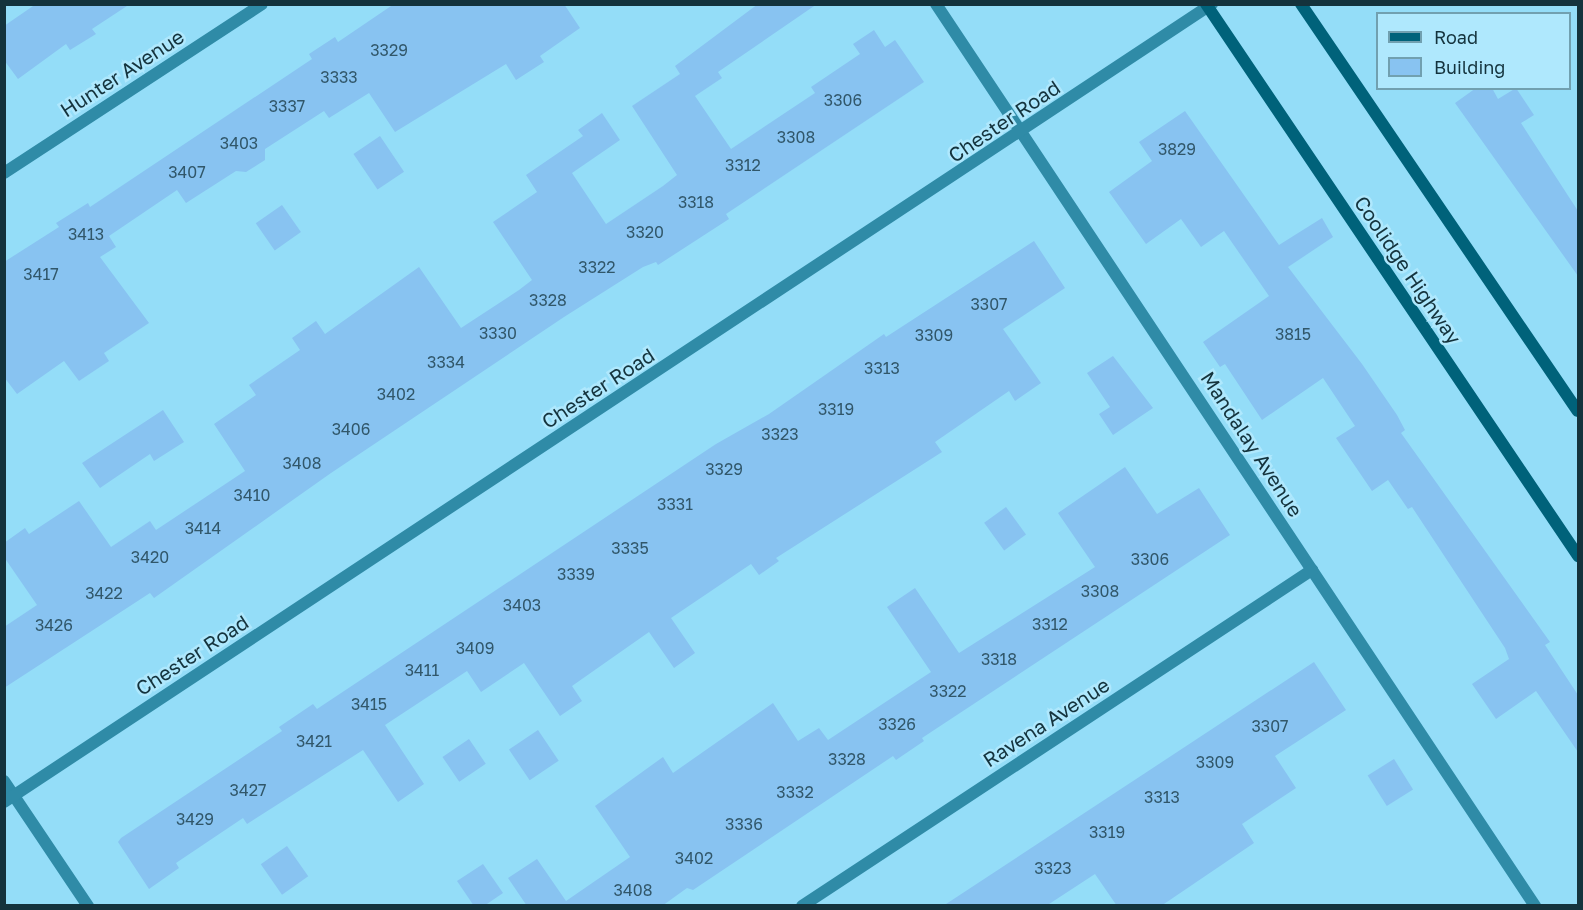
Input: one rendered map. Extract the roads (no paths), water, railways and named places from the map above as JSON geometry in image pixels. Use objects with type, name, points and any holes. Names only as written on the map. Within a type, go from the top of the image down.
[{"type":"main road","points":[[1301,4],[1578,411]]},
{"type":"main road","name":"Coolidge Highway","points":[[1209,5],[1578,556]]},
{"type":"street","name":"Hunter Avenue","points":[[4,173],[262,4]]},
{"type":"street","name":"Mandalay Avenue","points":[[936,4],[1535,906]]},
{"type":"street","name":"Chester Road","points":[[9,799],[1022,132],[1209,5]]},
{"type":"street","name":"Ravena Avenue","points":[[802,906],[1312,570]]},
{"type":"street","points":[[4,781],[9,799],[88,906]]}]
